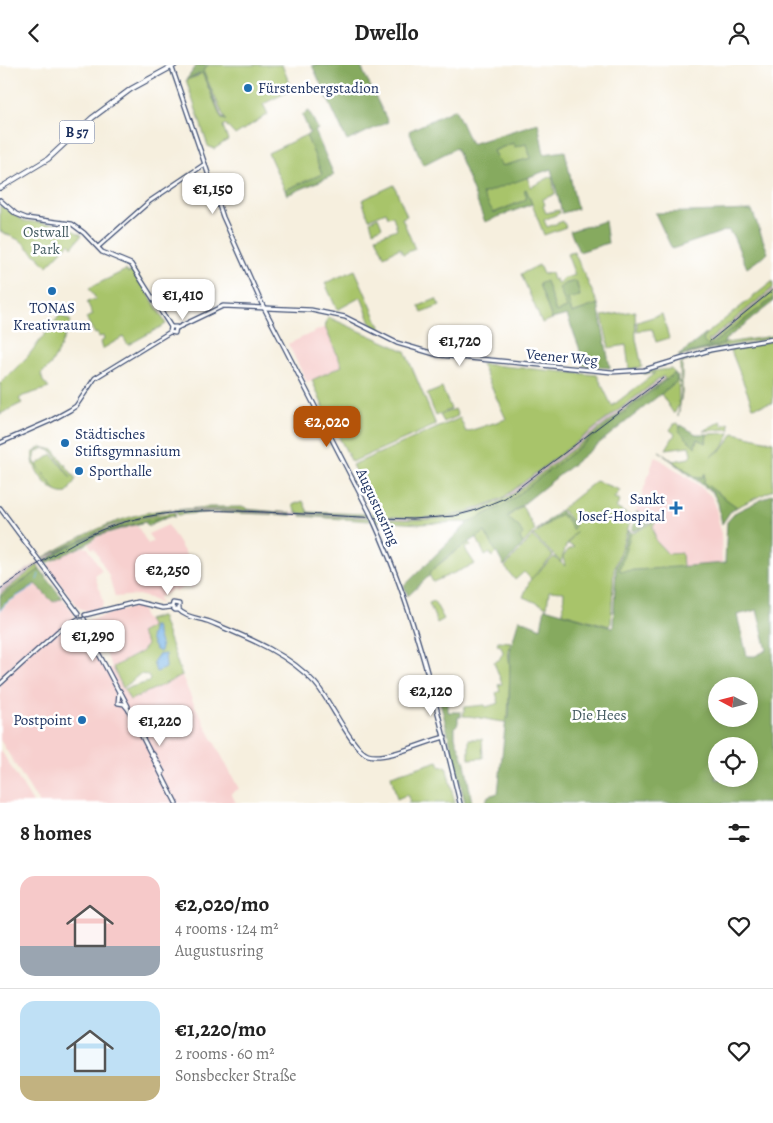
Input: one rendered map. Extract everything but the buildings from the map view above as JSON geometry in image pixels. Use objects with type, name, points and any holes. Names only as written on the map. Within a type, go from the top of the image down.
[{"type":"main road","name":"B 57","points":[[0,188],[48,159],[92,118],[131,89],[173,66]]},
{"type":"street","name":"Augustusring","points":[[173,66],[223,217],[265,309],[370,513],[413,619],[445,737],[460,803]]},
{"type":"street","points":[[98,247],[150,201],[205,164]]},
{"type":"street","points":[[0,200],[16,214],[26,218],[72,224],[102,252],[132,264],[171,327],[170,332]]},
{"type":"street","name":"Veener Weg","points":[[0,443],[70,410],[76,406],[95,378],[170,332],[175,333],[177,328],[220,306],[311,310],[335,314],[406,346],[438,355],[612,372],[644,370],[710,351],[773,339]]},
{"type":"street","points":[[171,327],[177,328]]},
{"type":"street","points":[[0,508],[82,618],[124,704],[177,803]]},
{"type":"street","points":[[0,684],[58,631],[82,618],[137,602],[162,608],[172,607],[183,614],[208,621],[294,664],[321,690],[356,747],[365,754],[382,755],[445,737]]},
{"type":"street","points":[[172,607],[173,603],[177,602],[180,605],[179,610]]},
{"type":"street","points":[[78,613],[82,612],[82,618]]},
{"type":"street","points":[[121,697],[118,703],[124,704]]},
{"type":"shaded area","points":[[773,288],[773,291],[710,343],[708,341]]},
{"type":"shaded area","points":[[325,327],[342,366],[307,382],[288,344]]},
{"type":"shaded area","points":[[664,376],[665,379],[518,491],[499,502],[468,513],[441,520],[403,520],[374,518],[373,516],[446,517],[468,512],[503,498]]},
{"type":"shaded area","name":"Sankt Josef-Hospital","points":[[655,456],[697,484],[711,496],[715,504],[721,533],[722,564],[683,567],[682,554],[668,554],[656,541],[653,526],[659,517],[653,518],[636,512]]},
{"type":"shaded area","points":[[211,508],[368,516],[369,518],[211,511],[179,512],[145,517],[105,529],[76,542],[43,562],[0,595],[0,588],[7,582],[58,550],[89,534],[145,515]]},
{"type":"shaded area","points":[[168,525],[201,580],[190,589],[188,585],[175,592],[173,589],[158,598],[161,604],[150,598],[138,595],[115,597],[109,576],[94,548],[92,549],[89,544],[97,537],[134,526],[138,527],[148,544],[153,541],[148,534]]},
{"type":"shaded area","points":[[83,547],[88,548],[102,571],[95,576],[104,603],[102,607],[87,611],[79,608],[47,566],[60,557]]},
{"type":"shaded area","points":[[36,584],[53,602],[62,598],[74,613],[74,622],[80,623],[106,671],[112,667],[88,620],[141,605],[144,617],[151,627],[147,645],[141,652],[113,667],[130,700],[182,676],[193,702],[239,789],[231,793],[236,803],[39,803],[0,740],[0,612],[6,605]]},
{"type":"shaded area","points":[[0,749],[33,803],[0,803]]},
{"type":"green space","points":[[197,65],[208,65],[203,71],[222,118],[226,120],[222,119],[202,73],[186,80]]},
{"type":"green space","points":[[208,65],[282,65],[292,90],[263,104],[268,114],[235,135],[225,124],[223,126],[228,140],[214,149],[208,146],[186,80],[198,76],[202,72],[222,119],[225,119],[203,71]]},
{"type":"green space","points":[[312,65],[360,65],[388,122],[347,141]]},
{"type":"green space","points":[[455,109],[471,144],[538,123],[544,154],[565,151],[577,209],[562,213],[551,169],[482,194],[494,213],[527,198],[524,190],[526,189],[532,204],[485,222],[456,148],[423,165],[409,131]],"holes":[[[513,143],[515,147],[526,144],[531,158],[502,166],[493,151]]]},
{"type":"green space","points":[[309,111],[318,129],[315,131],[334,175],[287,195],[285,190],[322,174],[306,135],[310,133],[302,115]]},
{"type":"green space","points":[[306,135],[323,174],[285,190],[268,153]]},
{"type":"green space","points":[[513,143],[526,144],[531,158],[502,166],[493,151]]},
{"type":"green space","points":[[552,176],[555,194],[543,199],[545,205],[543,206],[546,213],[559,210],[560,213],[544,220],[547,227],[563,221],[566,227],[544,235],[526,189],[527,198],[523,201],[493,213],[482,194],[527,177],[531,187]]},
{"type":"green space","points":[[394,185],[407,216],[402,218],[415,249],[403,254],[400,248],[384,256],[376,237],[397,229],[393,216],[388,217],[386,212],[369,219],[362,200]]},
{"type":"green space","name":"Ostwall Park","points":[[0,205],[24,221],[63,225],[82,235],[72,247],[69,243],[47,266],[21,241],[0,231]]},
{"type":"green space","points":[[752,210],[768,253],[747,268],[733,236],[728,230],[672,249],[655,213]]},
{"type":"green space","points":[[378,217],[382,227],[373,231],[370,221]]},
{"type":"green space","points":[[605,221],[608,243],[579,252],[570,231]]},
{"type":"green space","points":[[574,252],[598,304],[572,313],[568,299],[580,295],[576,281],[564,284],[567,308],[556,312],[546,282],[539,284],[552,319],[542,323],[521,274],[539,265],[543,274],[551,273],[553,280],[556,279],[557,283],[562,281],[562,279],[575,275],[567,254]]},
{"type":"green space","points":[[126,270],[128,273],[133,270],[139,277],[166,324],[128,345],[123,337],[102,349],[100,342],[104,340],[103,336],[99,337],[97,333],[95,334],[86,318],[93,315],[87,302],[96,299],[89,288]]},
{"type":"green space","points":[[355,270],[382,331],[372,326],[361,297],[337,310],[325,283]]},
{"type":"green space","points":[[546,281],[556,312],[567,308],[559,288],[564,284],[576,281],[580,296],[568,299],[572,313],[598,304],[610,368],[583,365],[579,347],[567,315],[552,319],[539,284]]},
{"type":"green space","points":[[773,281],[773,288],[708,341],[710,343],[773,291],[773,298],[708,347],[703,341],[706,334]]},
{"type":"green space","points":[[773,298],[773,302],[725,340],[724,344],[678,356],[706,334],[703,341],[708,346],[711,345]]},
{"type":"green space","points":[[436,299],[440,306],[422,313],[419,306]]},
{"type":"green space","points":[[635,311],[636,339],[642,367],[629,369],[626,345],[609,348],[602,316]]},
{"type":"green space","points":[[662,314],[669,338],[656,342],[652,329],[637,331],[637,322]]},
{"type":"green space","points":[[60,315],[71,321],[50,366],[41,374],[43,381],[49,388],[23,396],[19,399],[22,403],[0,414],[0,384],[28,356]]},
{"type":"green space","points":[[328,317],[405,351],[436,425],[352,462],[324,409],[312,380],[342,366],[325,327]]},
{"type":"green space","points":[[773,336],[773,338],[715,348],[679,357],[726,343]]},
{"type":"green space","points":[[773,341],[773,403],[753,407],[730,348],[682,363],[682,393],[678,417],[681,393],[680,365],[682,362],[720,349]]},
{"type":"green space","points":[[481,364],[597,375],[612,406],[655,373],[644,374],[643,372],[671,369],[675,373],[507,503],[468,523],[420,524],[375,521],[374,518],[413,520],[448,517],[466,514],[500,501],[518,491],[665,379],[663,376],[503,498],[468,512],[446,517],[373,516],[371,513],[376,512],[352,465],[460,418],[466,432],[506,419]]},
{"type":"green space","points":[[675,373],[678,376],[679,404],[674,414],[661,394],[677,381]]},
{"type":"green space","points":[[675,373],[677,381],[507,517],[519,527],[523,534],[520,537],[523,544],[504,566],[485,532],[447,557],[408,596],[404,586],[468,523],[507,503]]},
{"type":"green space","points":[[442,388],[451,409],[436,416],[427,394]]},
{"type":"green space","points":[[455,409],[458,416],[444,422],[440,415]]},
{"type":"green space","points":[[721,421],[723,426],[729,423],[730,429],[703,431]]},
{"type":"green space","points":[[678,423],[685,437],[695,446],[697,439],[706,443],[707,434],[730,433],[723,448],[711,456],[723,449],[734,433],[773,442],[773,490],[737,507],[717,494],[708,487],[702,478],[697,478],[673,461],[689,458],[691,454],[689,446],[666,449],[675,434],[670,430],[674,424]]},
{"type":"green space","points":[[681,425],[696,434],[707,434],[706,443],[697,439],[695,447],[679,431]]},
{"type":"green space","points":[[41,447],[54,450],[76,479],[67,493],[61,493],[56,491],[48,486],[34,465],[33,453]],"holes":[[[44,448],[53,452],[71,478],[52,454],[37,465],[56,491],[34,461],[36,452]]]},
{"type":"green space","points":[[659,451],[697,478],[702,478],[705,473],[704,483],[737,507],[730,512],[722,524],[718,503],[713,493]]},
{"type":"green space","points":[[596,481],[620,490],[614,498],[620,500],[616,508],[632,517],[614,569],[611,623],[609,626],[563,613],[564,592],[549,591],[547,607],[523,597],[530,580],[554,557],[565,566],[563,557],[568,550],[574,547],[568,544],[576,531],[566,546],[561,562],[533,535],[561,514],[571,526],[575,526],[563,510],[560,510]]},
{"type":"green space","name":"Die Hees","points":[[773,494],[773,803],[485,803],[488,796],[498,793],[506,718],[509,718],[510,650],[519,619],[541,628],[545,608],[613,628],[616,568],[629,530],[631,533],[619,570],[624,571],[725,563],[727,522],[736,512]],"holes":[[[757,610],[767,650],[755,656],[747,656],[737,615]]]},
{"type":"green space","points":[[303,501],[308,512],[366,514],[368,516],[297,513],[292,505]]},
{"type":"green space","points":[[522,506],[535,530],[523,544],[519,537],[519,527],[506,518]]},
{"type":"green space","points":[[246,507],[246,509],[291,513],[222,509],[174,510]]},
{"type":"green space","points":[[172,509],[109,526],[41,559],[104,526],[137,515]]},
{"type":"green space","points":[[560,510],[575,526],[572,530],[561,514],[536,531]]},
{"type":"green space","points":[[223,511],[292,515],[210,512],[178,515],[176,512]]},
{"type":"green space","points":[[175,512],[175,515],[105,532],[70,546],[106,529],[140,519]]},
{"type":"green space","points":[[636,512],[657,518],[635,531],[632,530]]},
{"type":"green space","points":[[175,515],[175,517],[169,516],[149,525],[149,527],[145,522],[97,536],[87,544],[45,564],[67,547],[105,532],[145,521],[162,517]]},
{"type":"green space","points":[[301,516],[369,518],[370,521]]},
{"type":"green space","points":[[657,520],[653,526],[656,541],[668,554],[682,553],[683,567],[619,570],[631,532],[634,533]]},
{"type":"green space","points":[[485,532],[497,552],[492,557],[490,553],[485,556],[476,536]]},
{"type":"green space","points":[[532,536],[553,556],[531,579],[524,572],[515,580],[505,567]]},
{"type":"green space","points":[[469,541],[471,545],[465,549],[475,564],[433,582],[428,573]]},
{"type":"green space","points":[[53,556],[45,564],[43,562]]},
{"type":"green space","points":[[38,565],[40,569],[0,597],[0,595]]},
{"type":"green space","points":[[40,569],[62,598],[53,602],[35,584],[5,604],[0,610],[0,597]]},
{"type":"green space","points":[[434,601],[444,619],[437,623],[429,603]]},
{"type":"green space","points":[[161,616],[182,676],[130,700],[124,689],[149,682],[150,679],[147,675],[140,674],[123,688],[113,667],[141,652],[147,645],[140,633],[151,627],[147,620]]},
{"type":"green space","points":[[498,641],[511,642],[508,650],[510,669],[508,718],[505,722],[463,716],[465,707],[485,705],[486,707],[499,703],[496,693],[500,691],[498,685],[502,684],[494,662],[499,660],[503,652],[501,646],[497,645]]},
{"type":"green space","points":[[443,691],[448,699],[448,712],[461,712],[461,717],[458,717],[458,723],[455,727],[455,737],[465,763],[472,803],[465,803],[438,693]]},
{"type":"green space","points":[[469,739],[482,739],[483,758],[469,759]]},
{"type":"green space","points":[[438,761],[441,767],[446,766],[455,803],[407,803],[410,801],[407,795],[397,799],[391,776]]},
{"type":"water","points":[[153,626],[155,626],[161,647],[160,652],[155,649],[150,639]]},
{"type":"water","points":[[165,654],[166,668],[156,672],[153,662],[158,655]]},
{"type":"waterway","points":[[37,580],[39,574]]},
{"type":"waterway","points":[[0,611],[5,604],[34,586]]},
{"type":"railway","points":[[710,341],[773,290]]},
{"type":"railway","points":[[0,589],[49,557],[101,530],[124,522],[169,513],[191,511],[261,512],[412,519],[454,516],[473,511],[505,498],[663,378]]},
{"type":"place","name":"Fürstenbergstadion","points":[[248,88]]},
{"type":"place","name":"TONAS Kreativraum","points":[[52,291]]},
{"type":"place","name":"Städtisches Stiftsgymnasium","points":[[65,443]]},
{"type":"place","name":"Sporthalle","points":[[79,471]]},
{"type":"place","name":"Sankt Josef-Hospital","points":[[676,508]]},
{"type":"place","name":"Postpoint","points":[[82,720]]}]
